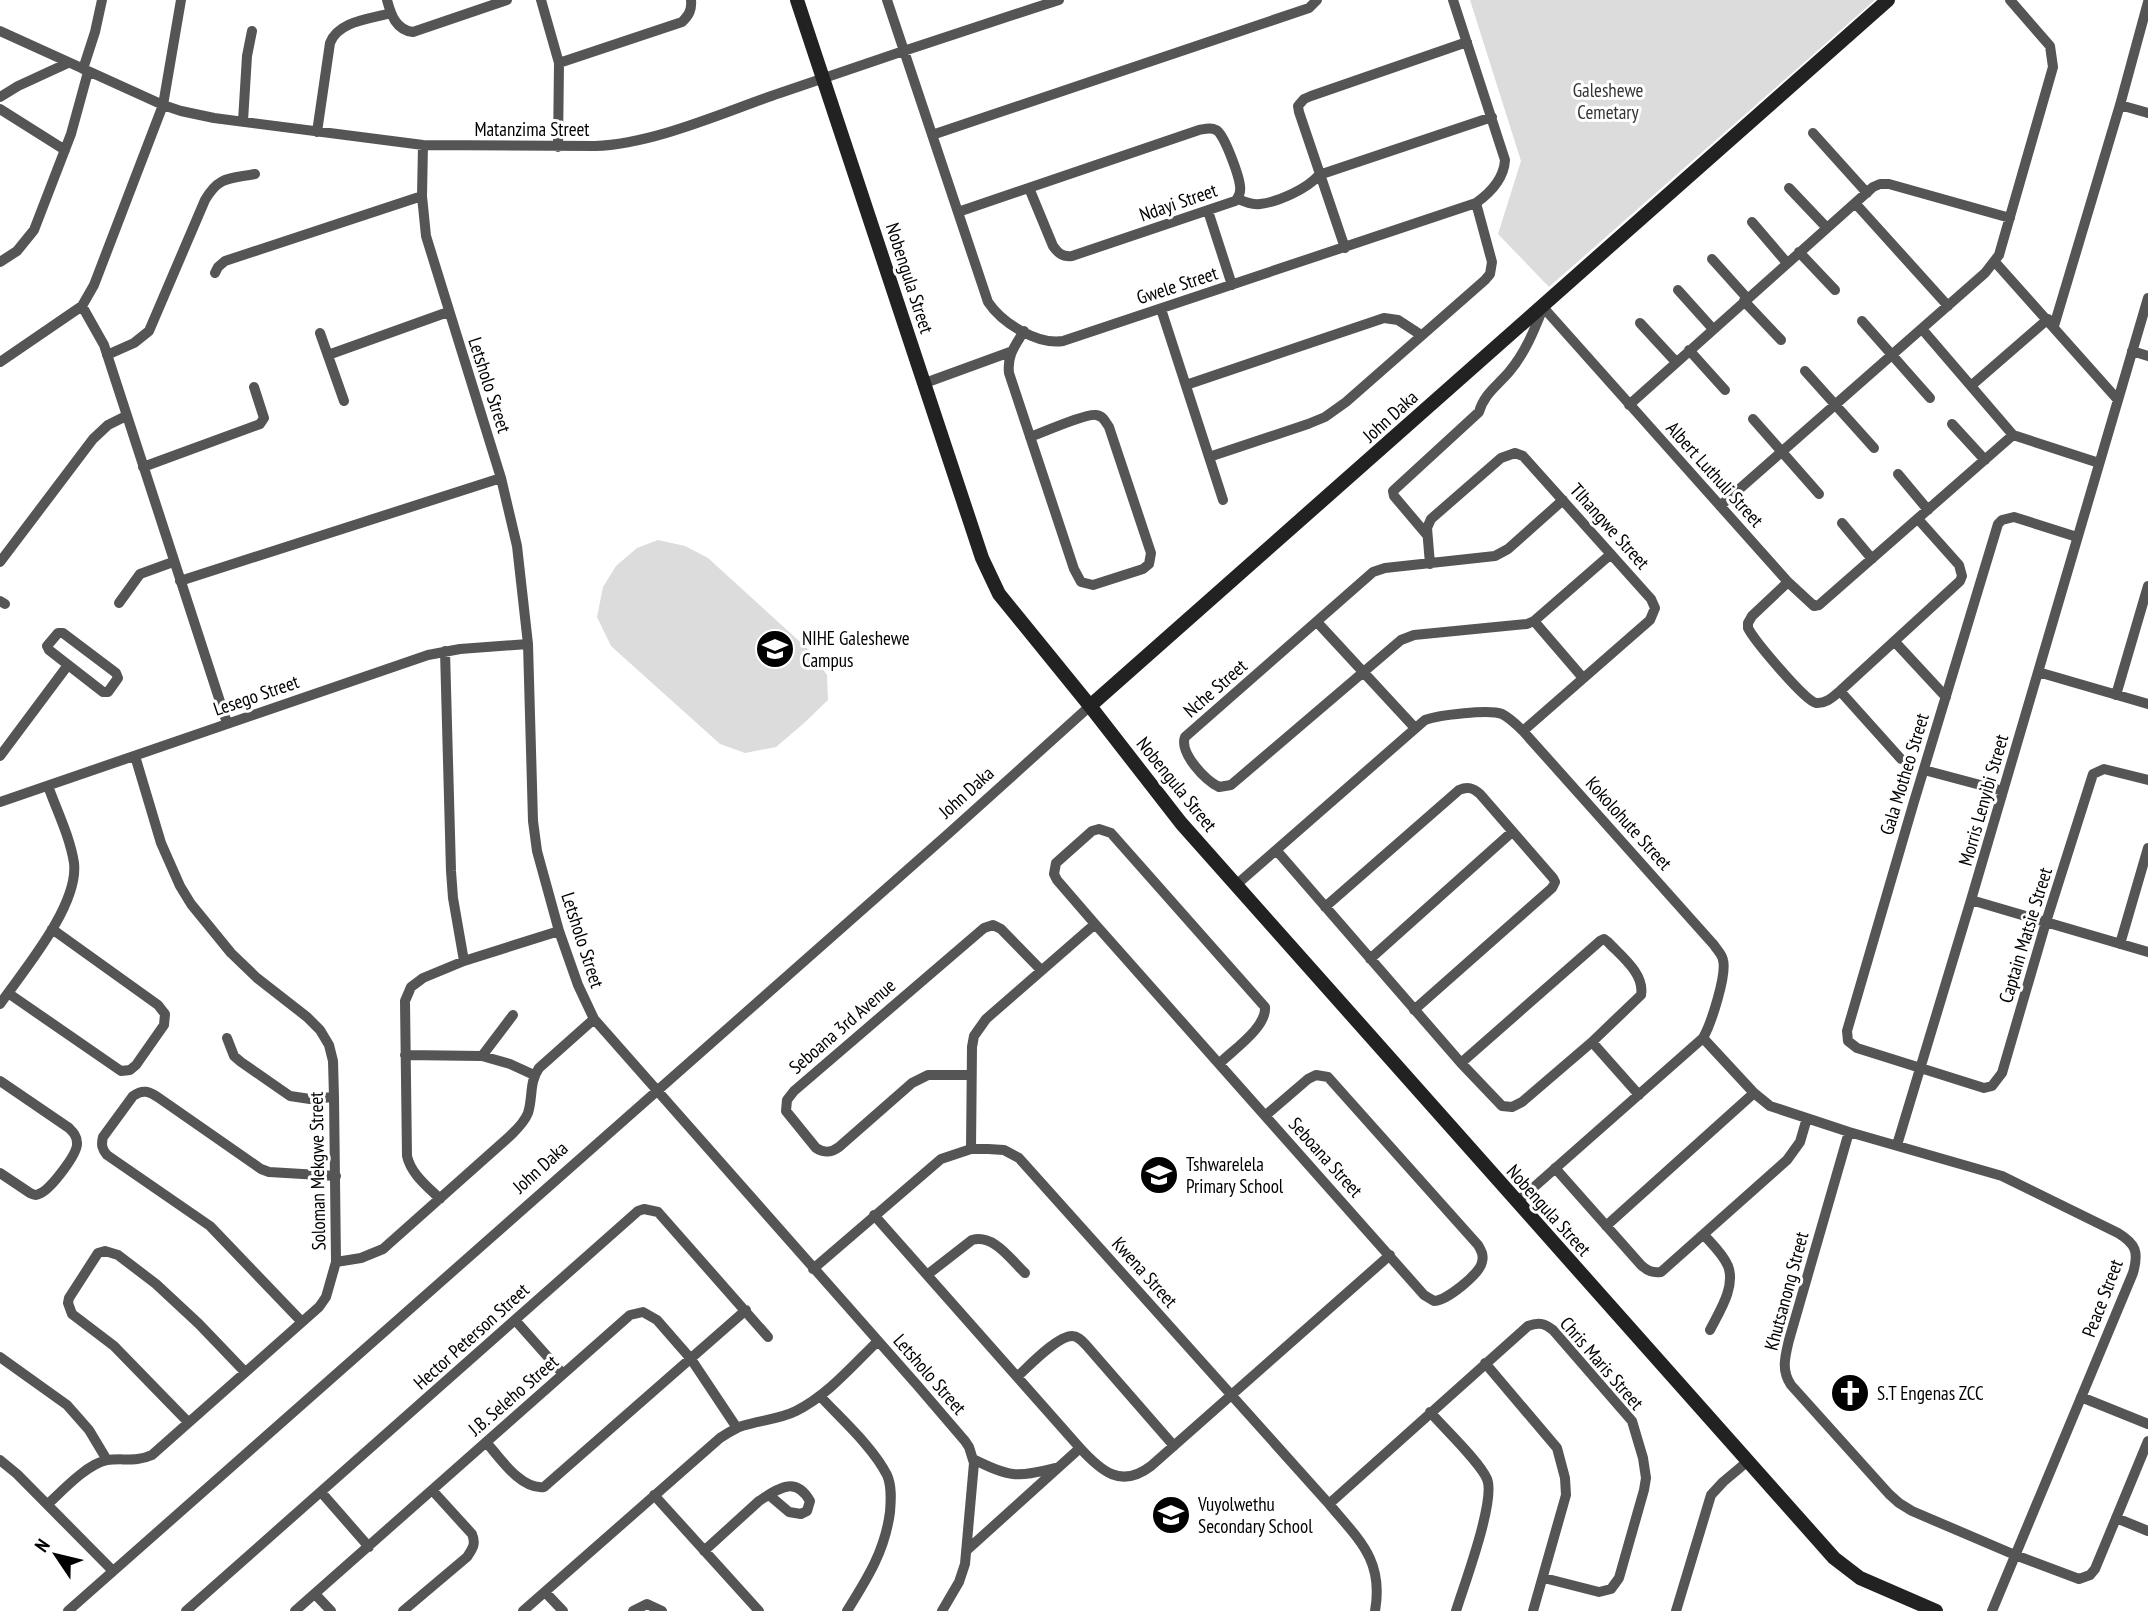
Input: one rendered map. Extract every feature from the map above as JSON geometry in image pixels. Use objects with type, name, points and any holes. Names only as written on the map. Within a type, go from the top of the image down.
[{"type":"street","points":[[0,262],[17,251],[34,230],[65,150],[102,0]]},
{"type":"street","points":[[1,358],[82,306],[94,285],[163,105],[181,0]]},
{"type":"street","points":[[387,0],[400,28],[414,32],[506,0]]},
{"type":"street","points":[[541,0],[559,63],[558,147]]},
{"type":"street","points":[[559,63],[682,22],[689,15],[691,0]]},
{"type":"street","name":"Nobengula Street","points":[[797,0],[989,576],[999,594],[1181,823],[1834,1558],[1860,1578],[1937,1611]]},
{"type":"street","name":"Gwele Street","points":[[887,0],[988,302],[993,310],[1024,331],[1050,342],[1063,341],[1345,248],[1476,203],[1487,196],[1505,165],[1504,153],[1453,0]]},
{"type":"street","name":"Matanzima Street","points":[[0,31],[85,71],[181,111],[423,145],[614,146],[634,142],[1059,0]]},
{"type":"street","points":[[932,135],[1309,9],[1317,0]]},
{"type":"street","name":"John Daka","points":[[68,1611],[1888,0]]},
{"type":"street","points":[[1720,506],[1948,306],[1995,261],[2003,246],[2053,66],[2052,51],[2046,41],[2010,0]]},
{"type":"street","points":[[1972,386],[2051,322],[2120,105],[2148,2]]},
{"type":"street","points":[[317,132],[332,35],[344,26],[391,13]]},
{"type":"street","points":[[243,121],[247,56],[252,31]]},
{"type":"street","points":[[1345,248],[1298,106],[1304,99],[1467,42]]},
{"type":"street","points":[[0,97],[68,63]]},
{"type":"street","points":[[2120,105],[2148,113]]},
{"type":"street","points":[[0,108],[65,150]]},
{"type":"street","points":[[1238,199],[1259,205],[1308,186],[1320,175],[1492,117]]},
{"type":"street","name":"Ndayi Street","points":[[958,212],[1199,130],[1213,128],[1222,134],[1240,185],[1238,199],[1072,257],[1066,257],[1056,251],[1029,188]]},
{"type":"street","points":[[1813,133],[1867,193]]},
{"type":"street","name":"Letsholo Street","points":[[423,145],[422,196],[426,236],[501,478],[517,546],[528,644],[533,821],[537,851],[559,931],[578,985],[594,1019],[965,1441],[973,1459]]},
{"type":"street","points":[[107,355],[134,344],[149,331],[205,200],[214,186],[222,181],[254,174]]},
{"type":"street","points":[[1629,405],[1799,252],[1880,184],[1889,184],[2010,218]]},
{"type":"street","points":[[1789,188],[1827,228]]},
{"type":"street","points":[[215,273],[225,261],[422,196]]},
{"type":"street","points":[[1209,457],[1325,417],[1346,402],[1490,274],[1492,262],[1476,203]]},
{"type":"street","points":[[1855,204],[1948,306]]},
{"type":"street","points":[[1208,211],[1232,285]]},
{"type":"street","points":[[1752,222],[1787,263]]},
{"type":"street","points":[[1799,252],[1835,290]]},
{"type":"street","points":[[1712,259],[1781,340]]},
{"type":"street","points":[[1995,261],[2118,400]]},
{"type":"street","points":[[1678,290],[1713,329]]},
{"type":"street","name":"Morris Lenyibi Street","points":[[1896,1145],[2148,298]]},
{"type":"street","points":[[82,306],[104,345],[227,723]]},
{"type":"street","points":[[1430,564],[1427,535],[1393,492],[1479,412],[1483,400],[1509,372],[1529,343],[1543,307]]},
{"type":"street","name":"Albert Luthuli Street","points":[[1543,307],[1788,582],[1814,606],[1819,605],[2013,435]]},
{"type":"street","points":[[1161,309],[1223,500]]},
{"type":"street","points":[[328,355],[448,312]]},
{"type":"street","points":[[1186,385],[1384,318],[1398,320],[1421,335]]},
{"type":"street","points":[[1862,321],[1930,398]]},
{"type":"street","points":[[1640,323],[1676,362]]},
{"type":"street","points":[[1922,329],[2013,435],[2099,463]]},
{"type":"street","points":[[1024,331],[1010,352],[1009,373],[1030,437],[1074,569],[1081,582],[1086,585],[1143,569],[1149,564],[1151,553],[1104,419],[1090,415],[1030,437]]},
{"type":"street","points":[[320,333],[344,401]]},
{"type":"street","points":[[1689,350],[1725,390]]},
{"type":"street","points":[[2132,351],[2148,356]]},
{"type":"street","points":[[925,383],[1010,352]]},
{"type":"street","points":[[1805,371],[1874,448]]},
{"type":"street","points":[[143,467],[260,424],[264,418],[254,387]]},
{"type":"street","points":[[0,562],[93,439],[108,425],[127,416]]},
{"type":"street","points":[[1753,419],[1819,494]]},
{"type":"street","points":[[1952,424],[1985,460]]},
{"type":"street","name":"Tlhangwe Street","points":[[1427,535],[1429,523],[1435,515],[1509,454],[1515,453],[1523,456],[1651,599],[1655,608],[1650,620],[1523,731]]},
{"type":"street","points":[[1898,474],[1928,510]]},
{"type":"street","points":[[180,581],[501,478]]},
{"type":"street","name":"Nche Street","points":[[1534,621],[1527,624],[1408,636],[1392,646],[1231,785],[1219,788],[1204,775],[1184,749],[1185,737],[1373,572],[1385,568],[1495,556],[1563,500]]},
{"type":"street","name":"Gala Motheo Street","points":[[1920,1069],[1857,1048],[1847,1037],[1924,770],[1998,524],[2014,517],[2077,537]]},
{"type":"street","points":[[1788,582],[1752,616],[1748,623],[1749,631],[1810,701],[1822,703],[1840,691],[1895,642],[1956,586],[1962,576],[1959,565],[1918,519]]},
{"type":"street","points":[[1842,523],[1872,559]]},
{"type":"street","points":[[1583,678],[1534,621],[1611,554]]},
{"type":"street","points":[[119,603],[140,575],[152,568],[173,562]]},
{"type":"street","points":[[2116,695],[2148,586]]},
{"type":"street","points":[[1317,622],[1415,728]]},
{"type":"street","points":[[58,633],[63,633],[116,673],[118,678],[106,693],[68,665],[48,648],[58,633]]},
{"type":"street","points":[[1895,642],[1946,697]]},
{"type":"street","name":"Lesego Street","points":[[0,802],[428,655],[528,644]]},
{"type":"street","points":[[445,652],[451,872],[464,961]]},
{"type":"street","points":[[0,756],[68,665]]},
{"type":"street","points":[[2038,672],[2148,704]]},
{"type":"street","points":[[1840,691],[1901,759]]},
{"type":"street","name":"Kokolohute Street","points":[[1236,885],[1425,720],[1439,716],[1492,712],[1506,716],[1523,731],[1722,957],[1724,970],[1711,1021],[1703,1038],[1517,1202]]},
{"type":"street","name":"Soloman Mekgwe Street","points":[[48,1504],[95,1464],[152,1455],[302,1322],[326,1297],[336,1262],[333,1061],[329,1045],[320,1030],[231,953],[191,904],[161,843],[135,756]]},
{"type":"street","name":"Captain Matsie Street","points":[[1920,1069],[1984,1088],[1992,1086],[1998,1080],[2093,774],[2104,769],[2148,780]]},
{"type":"street","points":[[1924,770],[2003,791]]},
{"type":"street","points":[[0,1004],[52,929],[69,898],[74,872],[70,847],[48,786]]},
{"type":"street","points":[[1325,907],[1458,789],[1465,787],[1476,790],[1553,878],[1555,885],[1414,1010]]},
{"type":"street","name":"Seboana Street","points":[[1220,1063],[1263,1021],[1265,1007],[1111,832],[1099,828],[1092,831],[1056,863],[1056,880],[1424,1296],[1434,1301],[1447,1298],[1479,1269],[1483,1256],[1478,1245],[1328,1077],[1316,1075],[1308,1079],[1266,1115]]},
{"type":"street","points":[[1370,959],[1512,832]]},
{"type":"street","points":[[2120,944],[2148,848]]},
{"type":"street","points":[[1277,851],[1461,1063],[1498,1104],[1506,1107],[1522,1102],[1634,1004],[1642,991],[1642,983],[1638,975],[1604,939],[1461,1063]]},
{"type":"street","points":[[1971,900],[2148,952]]},
{"type":"street","points":[[971,1149],[972,1047],[979,1028],[1095,924]]},
{"type":"street","name":"Seboana 3rd Avenue","points":[[971,1076],[921,1077],[830,1152],[816,1147],[786,1111],[787,1100],[794,1091],[984,928],[993,925],[1001,929],[1041,970]]},
{"type":"street","points":[[8,993],[121,1070],[130,1070],[136,1065],[157,1035],[166,1020],[158,1005],[52,929]]},
{"type":"street","points":[[440,1199],[408,1163],[405,1001],[411,987],[423,978],[464,961],[559,931]]},
{"type":"street","points":[[482,1056],[513,1015]]},
{"type":"street","points":[[336,1262],[361,1258],[383,1249],[522,1124],[530,1107],[534,1075],[594,1019]]},
{"type":"street","points":[[227,1038],[234,1056],[290,1096],[310,1099],[334,1097]]},
{"type":"street","name":"Peace Street","points":[[1703,1038],[1754,1093],[1770,1106],[2002,1176],[2118,1233],[2134,1246],[2137,1260],[2133,1273],[1992,1611]]},
{"type":"street","points":[[1592,1042],[1639,1095]]},
{"type":"street","points":[[405,1055],[482,1056],[534,1075]]},
{"type":"street","points":[[0,1081],[69,1128],[78,1143],[53,1184],[42,1193],[30,1193],[0,1173]]},
{"type":"street","points":[[302,1322],[209,1226],[107,1156],[103,1150],[103,1137],[133,1096],[146,1090],[261,1169],[269,1172],[336,1176]]},
{"type":"street","points":[[1606,1226],[1754,1093]]},
{"type":"street","points":[[1555,1168],[1641,1265],[1648,1271],[1661,1272],[1793,1154],[1800,1142],[1807,1118]]},
{"type":"street","name":"Khutsanong Street","points":[[1849,1132],[1789,1340],[1784,1360],[1785,1377],[1899,1503],[2015,1555],[2079,1578],[2086,1577],[2095,1569],[2116,1518]]},
{"type":"street","name":"Kwena Street","points":[[813,1269],[941,1159],[971,1149],[1004,1150],[1019,1158],[1329,1504],[1365,1548],[1372,1560],[1378,1587],[1375,1611]]},
{"type":"street","name":"Hector Peterson Street","points":[[186,1611],[638,1211],[644,1209],[658,1212],[768,1337]]},
{"type":"street","points":[[874,1215],[1080,1448],[1102,1470],[1114,1475],[1130,1476],[1144,1471],[1390,1255]]},
{"type":"street","points":[[1704,1235],[1724,1258],[1730,1275],[1723,1305],[1710,1330]]},
{"type":"street","points":[[927,1275],[972,1240],[979,1238],[993,1242],[1025,1273]]},
{"type":"street","points":[[188,1422],[114,1346],[69,1310],[69,1298],[99,1253],[104,1251],[118,1255],[156,1284],[245,1372]]},
{"type":"street","points":[[485,1442],[522,1481],[532,1487],[544,1487],[746,1310]]},
{"type":"street","name":"J.B. Seleho Street","points":[[295,1611],[630,1315],[643,1312],[657,1320],[691,1359],[737,1428]]},
{"type":"street","points":[[515,1320],[563,1374]]},
{"type":"street","name":"Chris Maris Street","points":[[1329,1504],[1528,1326],[1545,1324],[1632,1421],[1645,1467],[1644,1490],[1615,1584],[1611,1589],[1599,1592],[1544,1578]]},
{"type":"street","points":[[1017,1377],[1056,1343],[1071,1336],[1077,1337],[1174,1446]]},
{"type":"street","points":[[523,1611],[720,1438],[737,1428],[795,1412],[820,1396],[878,1341]]},
{"type":"street","points":[[0,1357],[67,1405],[89,1430],[107,1460]]},
{"type":"street","points":[[1485,1363],[1552,1440],[1561,1459],[1565,1478],[1566,1494],[1534,1611]]},
{"type":"street","points":[[820,1396],[872,1453],[887,1476],[890,1486],[891,1504],[883,1546],[871,1573],[847,1611]]},
{"type":"street","points":[[2081,1397],[2148,1424]]},
{"type":"street","points":[[1430,1412],[1481,1469],[1488,1483],[1488,1505],[1456,1611]]},
{"type":"street","points":[[2148,1441],[2116,1518],[2148,1531]]},
{"type":"street","points":[[967,1550],[1080,1448]]},
{"type":"street","points":[[942,1611],[959,1583],[967,1550],[973,1459],[1009,1475],[1027,1475],[1059,1468]]},
{"type":"street","points":[[0,1460],[48,1504],[113,1571]]},
{"type":"street","points":[[1676,1611],[1711,1495],[1748,1461]]},
{"type":"street","points":[[403,1611],[467,1557],[475,1542],[472,1534],[432,1490]]},
{"type":"street","points":[[321,1492],[369,1547]]},
{"type":"street","points":[[654,1495],[759,1611]]},
{"type":"street","points":[[704,1551],[769,1495]]},
{"type":"street","points":[[545,1592],[562,1611]]},
{"type":"street","points":[[315,1594],[331,1611]]},
{"type":"street","points":[[633,1611],[647,1604],[662,1611]]},
{"type":"green space","name":"Galeshewe Cemetary","points":[[1470,0],[1875,0],[1549,287],[1498,234],[1521,161]]},
{"type":"green space","points":[[658,540],[685,546],[708,558],[810,651],[827,675],[828,700],[776,747],[745,753],[720,744],[611,646],[597,617],[603,587],[616,566],[637,548]]},
{"type":"place","name":"NIHE Galeshewe Campus","points":[[775,649]]},
{"type":"place","name":"Tshwarelela Primary School","points":[[1159,1175]]},
{"type":"place","name":"S.T Engenas ZCC","points":[[1850,1393]]},
{"type":"place","name":"Vuyolwethu Secondary School","points":[[1171,1515]]}]
